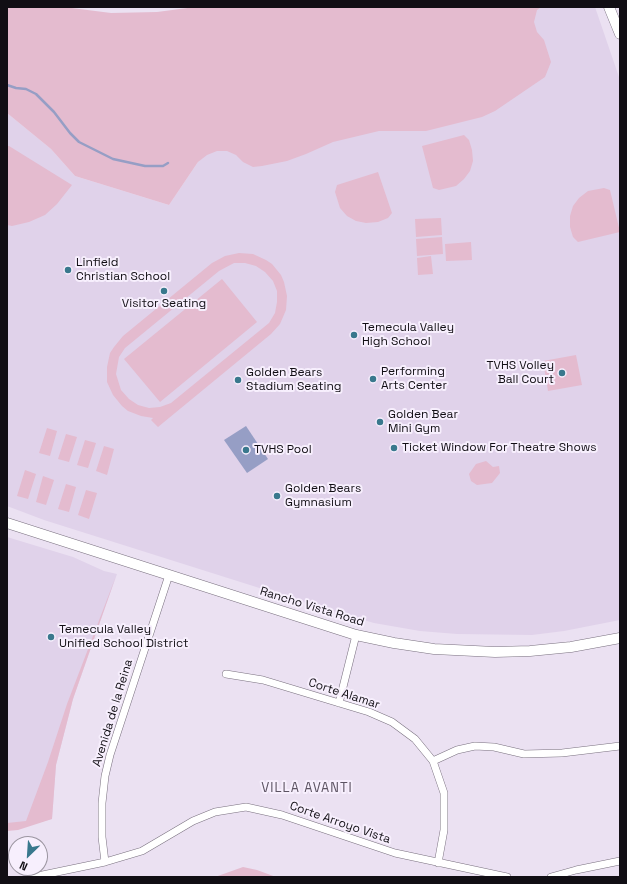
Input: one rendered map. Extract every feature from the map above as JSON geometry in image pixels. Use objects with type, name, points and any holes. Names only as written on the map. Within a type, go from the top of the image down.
[{"type":"main road","points":[[609,7],[620,34]]},
{"type":"main road","name":"Rancho Vista Road","points":[[7,523],[356,635],[394,644],[495,652],[530,651],[571,647],[620,638]]},
{"type":"street","name":"Avenida de la Reina","points":[[105,862],[102,837],[102,803],[105,776],[110,755],[169,575]]},
{"type":"street","points":[[339,703],[356,635]]},
{"type":"street","name":"Corte Alamar","points":[[226,674],[263,680],[369,712],[392,722],[414,739],[432,761],[444,793],[444,830],[438,863]]},
{"type":"street","points":[[432,761],[457,750],[475,746],[494,747],[524,754],[562,753],[620,746]]},
{"type":"street","name":"Corte Arroyo Vista","points":[[33,877],[105,862],[142,851],[193,821],[215,812],[246,807],[282,815],[395,853],[507,877]]},
{"type":"street","points":[[550,877],[620,861]]},
{"type":"shaded area","points":[[7,7],[64,7],[111,13],[157,12],[195,7],[541,7],[537,10],[534,22],[537,32],[544,40],[551,62],[545,77],[495,111],[482,117],[426,131],[379,131],[333,142],[287,161],[262,166],[253,167],[243,162],[236,155],[227,151],[217,151],[207,155],[198,162],[169,205],[75,176],[51,149],[7,113]]},
{"type":"shaded area","name":"Temecula Valley High School","points":[[310,7],[595,7],[620,80],[620,620],[564,631],[532,635],[457,634],[420,631],[374,623],[44,520],[7,506],[7,113],[51,149],[75,176],[169,205],[198,162]]},
{"type":"shaded area","points":[[464,135],[469,140],[472,150],[473,161],[470,171],[456,186],[439,190],[433,188],[422,146]]},
{"type":"shaded area","points":[[7,146],[72,185],[57,204],[45,215],[29,222],[12,226],[7,225]]},
{"type":"shaded area","points":[[378,172],[392,213],[388,218],[378,222],[366,223],[356,221],[347,216],[340,208],[335,192],[337,185]]},
{"type":"shaded area","points":[[604,188],[610,190],[620,232],[578,242],[573,237],[570,227],[570,216],[573,206],[579,198],[588,191]]},
{"type":"shaded area","points":[[441,218],[442,235],[416,237],[415,219]]},
{"type":"shaded area","points":[[442,237],[443,254],[417,256],[416,239]]},
{"type":"shaded area","points":[[471,242],[472,260],[446,261],[445,244]]},
{"type":"shaded area","points":[[239,253],[253,254],[272,264],[281,275],[284,282],[287,296],[286,310],[280,324],[271,334],[158,427],[151,420],[153,418],[141,416],[128,411],[113,395],[107,382],[107,367],[110,353],[123,336],[212,263],[225,256]],"holes":[[[234,263],[245,263],[256,266],[265,272],[273,281],[277,291],[277,302],[275,313],[269,323],[171,403],[160,407],[149,408],[138,405],[129,399],[121,390],[116,374],[119,357],[125,348],[219,271]]]},
{"type":"shaded area","points":[[431,256],[433,274],[418,275],[417,258]]},
{"type":"shaded area","points":[[222,279],[257,322],[160,402],[124,359]]},
{"type":"shaded area","name":"TVHS Volley Ball Court","points":[[576,355],[582,385],[548,391],[543,361]]},
{"type":"shaded area","points":[[47,428],[57,431],[50,456],[39,453]]},
{"type":"shaded area","points":[[66,434],[77,437],[69,462],[58,459]]},
{"type":"shaded area","points":[[85,440],[96,443],[88,468],[77,465]]},
{"type":"shaded area","points":[[104,446],[114,449],[107,475],[96,471]]},
{"type":"shaded area","points":[[486,461],[493,467],[499,466],[500,473],[492,483],[477,485],[471,481],[469,474],[476,464]]},
{"type":"shaded area","points":[[25,470],[36,474],[28,499],[17,496]]},
{"type":"shaded area","points":[[43,476],[54,480],[46,505],[36,502]]},
{"type":"shaded area","points":[[66,484],[76,487],[69,512],[58,509]]},
{"type":"shaded area","points":[[86,490],[97,493],[89,519],[78,515]]},
{"type":"shaded area","name":"Temecula Valley Unified School District","points":[[7,537],[73,557],[104,571],[117,574],[73,699],[56,765],[52,819],[7,831]]},
{"type":"shaded area","points":[[116,576],[73,699],[56,765],[52,819],[18,830],[7,831],[7,823],[26,821],[48,762],[67,704]]},
{"type":"shaded area","points":[[243,867],[257,870],[276,877],[215,877]]},
{"type":"water","name":"TVHS Pool","points":[[246,426],[268,459],[247,473],[224,440]]},
{"type":"waterway","points":[[7,85],[26,89],[36,94],[54,112],[79,142],[113,159],[145,166],[163,166],[168,163]]},
{"type":"place","name":"Linfield Christian School","points":[[68,270]]},
{"type":"place","name":"Visitor Seating","points":[[164,291]]},
{"type":"place","name":"Temecula Valley High School","points":[[354,335]]},
{"type":"place","name":"TVHS Volley Ball Court","points":[[562,373]]},
{"type":"place","name":"Performing Arts Center","points":[[373,379]]},
{"type":"place","name":"Golden Bears Stadium Seating","points":[[238,380]]},
{"type":"place","name":"Golden Bear Mini Gym","points":[[380,422]]},
{"type":"place","name":"Ticket Window For Theatre Shows","points":[[394,448]]},
{"type":"place","name":"TVHS Pool","points":[[246,450]]},
{"type":"place","name":"Golden Bears Gymnasium","points":[[277,496]]},
{"type":"place","name":"Temecula Valley Unified School District","points":[[51,637]]},
{"type":"district","name":"VILLA AVANTI","points":[[307,788]]}]
